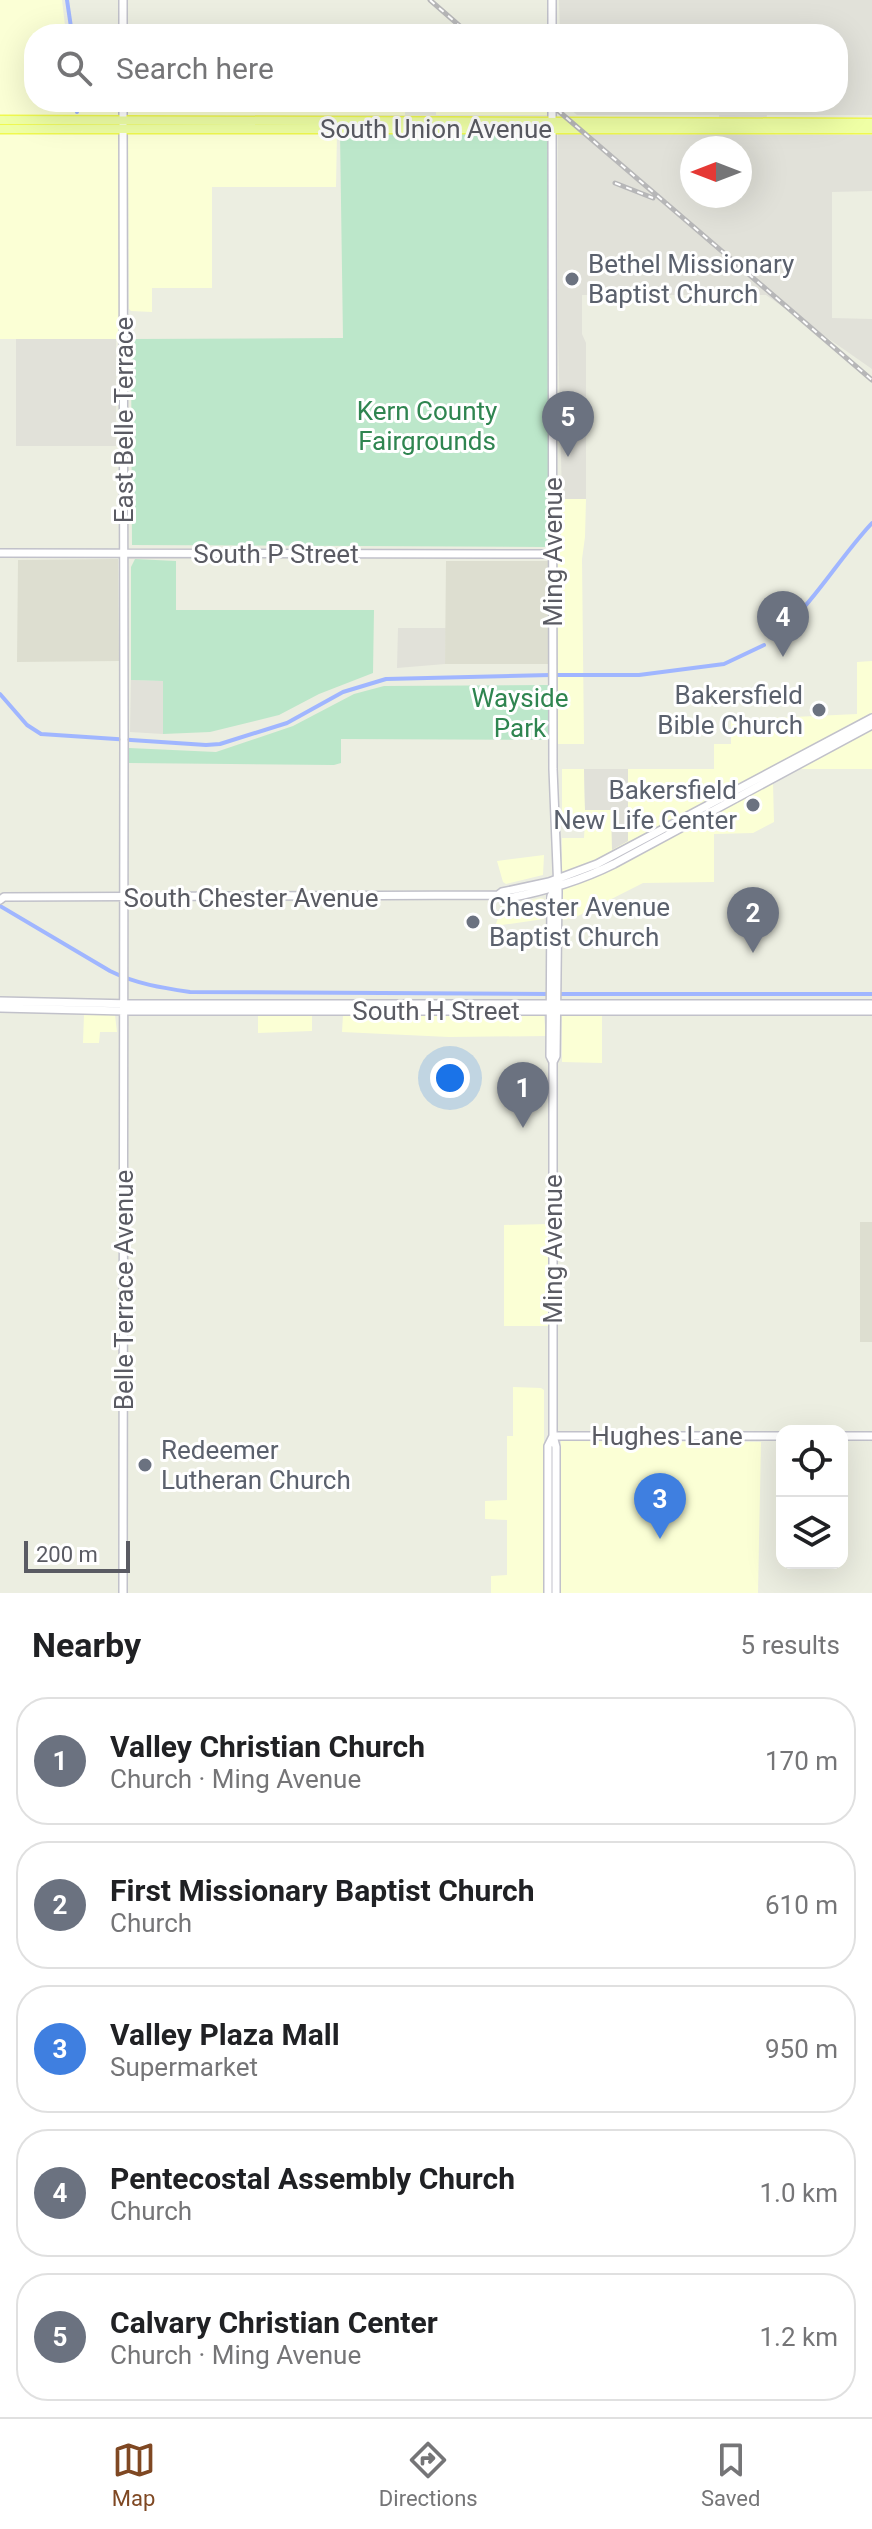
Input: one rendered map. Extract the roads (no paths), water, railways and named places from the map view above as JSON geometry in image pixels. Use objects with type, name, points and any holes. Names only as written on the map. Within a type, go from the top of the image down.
[{"type":"main road","name":"South Union Avenue","points":[[0,125],[22,120],[123,125]]},
{"type":"main road","name":"South Union Avenue","points":[[702,126],[739,122],[872,129]]},
{"type":"main road","points":[[812,126],[872,123]]},
{"type":"main road","name":"South Union Avenue","points":[[0,125],[702,126],[749,129],[778,126]]},
{"type":"main road","name":"South Union Avenue","points":[[553,126],[617,129],[622,126],[658,126]]},
{"type":"street","points":[[123,0],[123,24]]},
{"type":"street","points":[[552,0],[552,24]]},
{"type":"street","name":"East Belle Terrace","points":[[123,112],[125,898]]},
{"type":"street","name":"Ming Avenue","points":[[552,112],[556,884],[553,1436],[556,1447],[556,1593]]},
{"type":"street","name":"South P Street","points":[[0,553],[553,554]]},
{"type":"street","name":"South Chester Avenue","points":[[556,884],[611,858],[872,718]]},
{"type":"street","name":"South Chester Avenue","points":[[1,897],[498,895],[503,899],[614,864],[872,725]]},
{"type":"street","name":"Belle Terrace Avenue","points":[[123,1593],[125,898]]},
{"type":"street","name":"South H Street","points":[[0,1001],[124,1008],[497,1004],[872,1011]]},
{"type":"street","points":[[472,1011],[497,1004]]},
{"type":"street","name":"South H Street","points":[[0,1008],[472,1011],[554,1005],[872,1004]]},
{"type":"street","name":"Ming Avenue","points":[[548,1593],[548,1446],[553,1436]]},
{"type":"street","name":"Hughes Lane","points":[[553,1436],[776,1436]]},
{"type":"street","points":[[848,1436],[872,1436]]},
{"type":"street","points":[[548,1492],[553,1495],[556,1511]]},
{"type":"street","points":[[548,1574],[552,1577],[556,1593]]},
{"type":"waterway","points":[[67,0],[71,24]]},
{"type":"waterway","points":[[772,638],[800,612],[872,523]]},
{"type":"waterway","points":[[556,675],[639,675],[724,664],[764,645]]},
{"type":"waterway","points":[[0,694],[27,725],[41,734],[206,745],[220,744],[287,723],[343,692],[386,679],[550,675]]},
{"type":"waterway","points":[[0,906],[110,971],[140,982],[190,992],[549,994]]},
{"type":"waterway","points":[[557,994],[872,994]]},
{"type":"railway","points":[[430,0],[458,24]]},
{"type":"railway","points":[[560,112],[872,380]]},
{"type":"railway","points":[[615,183],[653,198]]},
{"type":"place","name":"Bethel Missionary Baptist Church","points":[[572,279]]},
{"type":"place","name":"Calvary Christian Center","points":[[568,457]]},
{"type":"place","name":"Pentecostal Assembly Church","points":[[783,657]]},
{"type":"place","name":"Bakersfield Bible Church","points":[[819,710]]},
{"type":"place","name":"Bakersfield New Life Center","points":[[753,805]]},
{"type":"place","name":"Chester Avenue Baptist Church","points":[[473,922]]},
{"type":"place","name":"First Missionary Baptist Church","points":[[753,953]]},
{"type":"place","name":"Valley Christian Church","points":[[523,1128]]},
{"type":"place","name":"Redeemer Lutheran Church","points":[[145,1465]]},
{"type":"place","name":"Valley Plaza Mall","points":[[660,1539]]},
{"type":"park label","name":"Kern County Fairgrounds","points":[[427,426]]},
{"type":"park label","name":"Wayside Park","points":[[520,713]]}]
